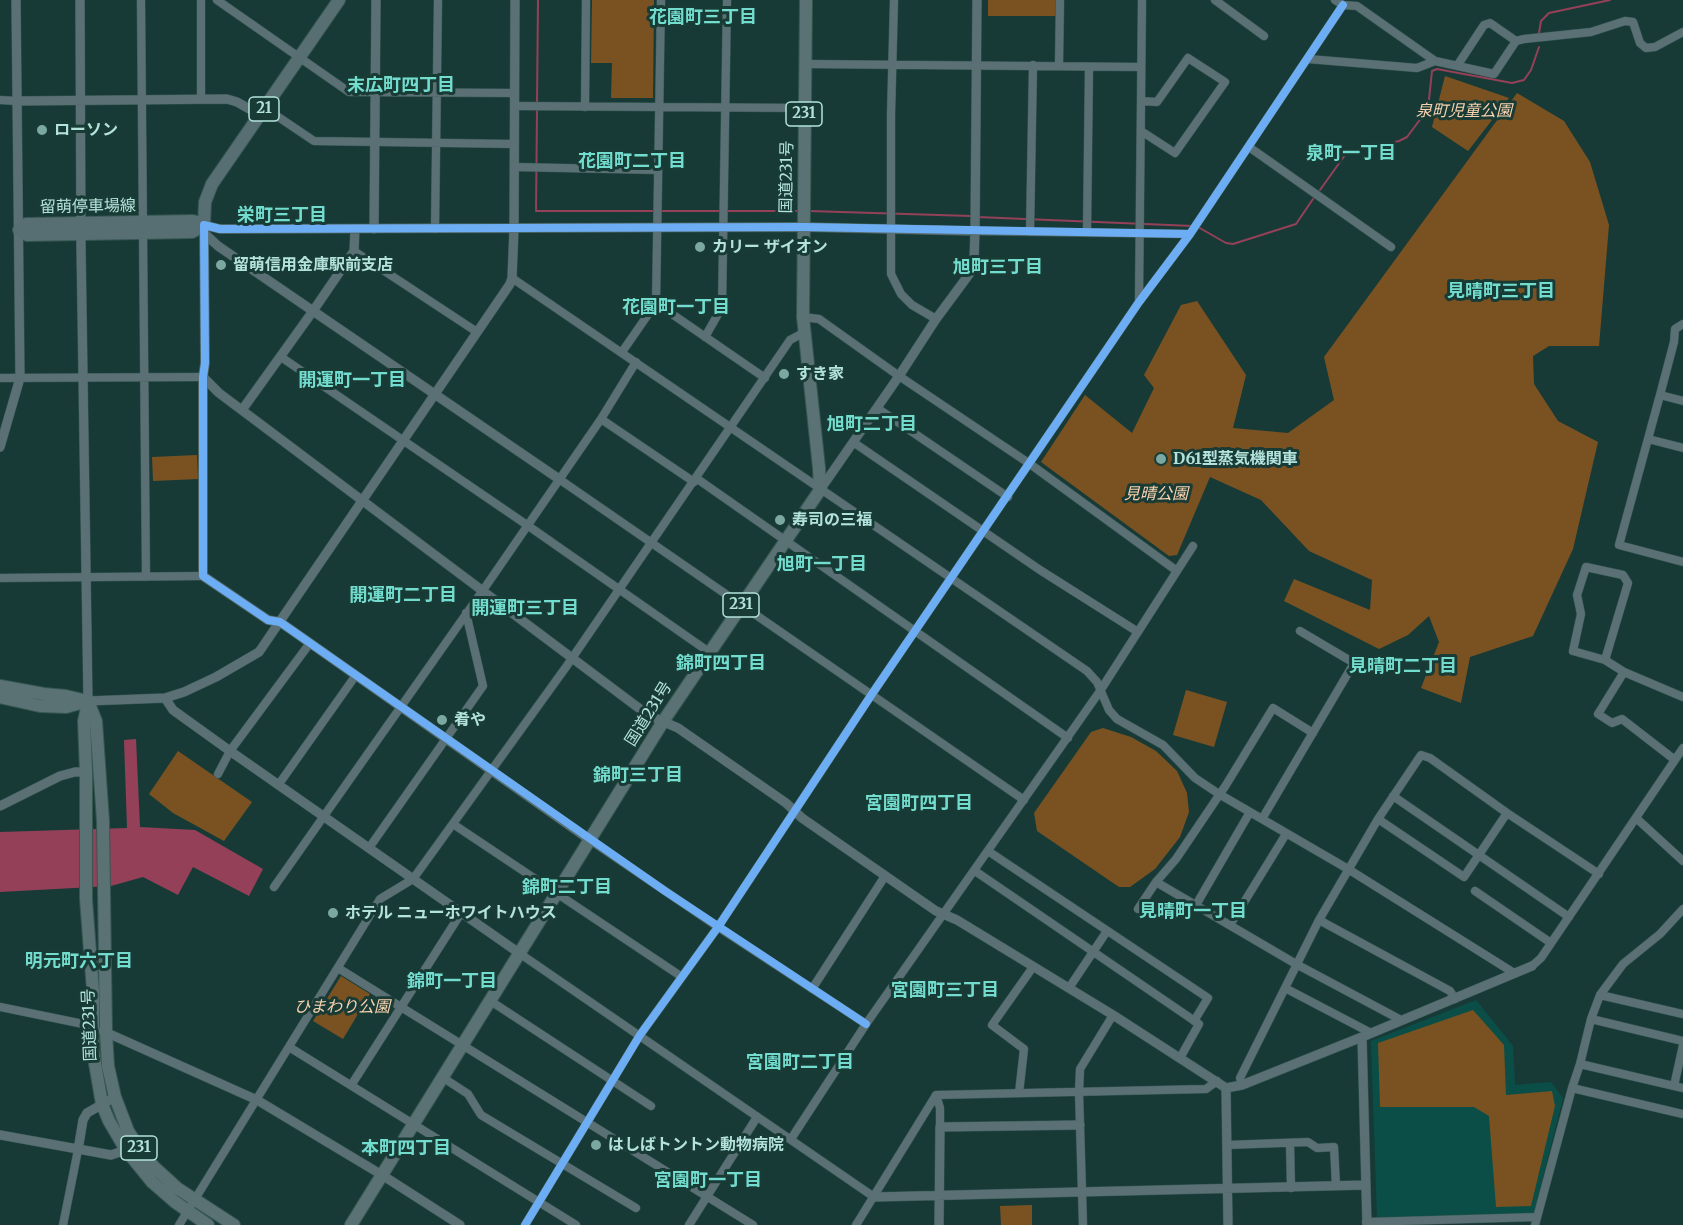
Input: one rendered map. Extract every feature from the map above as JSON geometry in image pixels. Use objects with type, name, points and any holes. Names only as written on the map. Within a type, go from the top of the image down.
[{"type":"highway","name":"国道231号","points":[[351,1225],[664,720],[820,490],[803,317],[806,0]]},
{"type":"highway","points":[[0,686],[88,701]]},
{"type":"highway","points":[[0,697],[40,706],[66,707],[88,701]]},
{"type":"highway","name":"国道231号","points":[[88,701],[84,721],[86,900],[93,991],[95,1068],[102,1104],[126,1150],[152,1182],[191,1206],[234,1225]]},
{"type":"highway","name":"国道231号","points":[[88,701],[96,721],[103,821],[106,1032],[108,1066],[115,1097],[128,1131],[139,1148],[208,1225]]},
{"type":"main road","name":"21","points":[[204,229],[205,202],[212,184],[339,0]]},
{"type":"main road","name":"留萌停車場線","points":[[19,230],[26,224],[81,229],[143,227],[193,221],[204,229]]},
{"type":"street","points":[[0,447],[20,378],[16,0]]},
{"type":"street","points":[[80,0],[88,701],[165,698],[216,677],[259,652],[510,284],[514,229],[515,0]]},
{"type":"street","points":[[141,0],[146,577]]},
{"type":"street","points":[[201,0],[201,99]]},
{"type":"street","points":[[217,0],[349,92],[514,93]]},
{"type":"street","points":[[374,229],[376,0]]},
{"type":"street","points":[[435,229],[438,0]]},
{"type":"street","points":[[585,107],[586,0]]},
{"type":"street","points":[[622,352],[656,303],[661,0]]},
{"type":"street","points":[[705,337],[722,307],[727,0]]},
{"type":"street","points":[[894,0],[891,274],[901,294],[912,305],[936,319]]},
{"type":"street","points":[[820,490],[936,319],[970,273],[974,261],[977,0]]},
{"type":"street","points":[[1059,65],[1060,0]]},
{"type":"street","points":[[1139,302],[1142,0]]},
{"type":"street","points":[[1215,0],[1264,36]]},
{"type":"street","points":[[1335,0],[1343,5],[1357,6],[1435,61],[1457,66],[1494,74],[1516,41]]},
{"type":"street","points":[[525,1225],[639,1035],[718,927],[872,694],[1139,302],[1190,234],[1343,5]]},
{"type":"street","points":[[1457,66],[1484,26],[1490,23],[1516,41],[1591,32],[1626,21],[1633,22],[1640,43],[1646,48],[1655,47],[1683,32]]},
{"type":"street","points":[[1141,101],[1157,102],[1188,58],[1224,82],[1175,153],[1141,131]]},
{"type":"street","points":[[1308,59],[1417,68],[1435,61]]},
{"type":"street","points":[[805,64],[1141,67]]},
{"type":"street","points":[[1030,232],[1033,65]]},
{"type":"street","points":[[1086,232],[1089,67]]},
{"type":"street","points":[[0,100],[227,99],[262,111],[314,141],[514,144]]},
{"type":"street","points":[[515,106],[805,108]]},
{"type":"street","points":[[1249,147],[1391,247]]},
{"type":"street","points":[[514,167],[658,170]]},
{"type":"street","points":[[204,229],[803,227],[1190,234]]},
{"type":"street","points":[[204,229],[218,246],[652,542],[1024,800]]},
{"type":"street","points":[[203,576],[203,377],[206,363],[204,229]]},
{"type":"street","points":[[242,410],[354,251],[355,229]]},
{"type":"street","points":[[354,251],[477,332]]},
{"type":"street","points":[[512,278],[1087,671],[1097,682],[1109,710],[1117,719],[1163,745],[1195,778],[1348,869],[1514,973]]},
{"type":"street","points":[[656,303],[765,378]]},
{"type":"street","points":[[803,317],[819,319],[1030,464],[1177,571]]},
{"type":"street","points":[[1683,324],[1675,329],[1674,342],[1619,545],[1683,562]]},
{"type":"street","points":[[179,1225],[380,899],[413,879],[572,658],[790,340],[804,332]]},
{"type":"street","points":[[1674,342],[1683,345]]},
{"type":"street","points":[[281,357],[709,652]]},
{"type":"street","points":[[274,887],[601,419],[636,362]]},
{"type":"street","points":[[0,378],[203,377],[219,393],[648,715],[664,720],[776,796],[802,818],[936,911],[1033,966],[1226,1088],[1242,1085],[1532,966],[1541,958],[1683,748]]},
{"type":"street","points":[[1660,395],[1683,401]]},
{"type":"street","points":[[877,408],[1008,496]]},
{"type":"street","points":[[601,419],[695,480],[1068,738]]},
{"type":"street","points":[[1648,440],[1683,448]]},
{"type":"street","points":[[853,442],[983,532],[1138,632]]},
{"type":"street","points":[[790,1139],[866,1024],[1100,691],[1192,546]]},
{"type":"street","points":[[1605,660],[1628,583],[1623,575],[1586,567],[1577,595],[1581,614],[1573,651],[1605,660],[1624,672],[1683,697]]},
{"type":"street","points":[[0,578],[203,576],[268,620],[279,622],[590,840],[866,1024]]},
{"type":"street","points":[[369,848],[483,686],[466,613]]},
{"type":"street","points":[[1262,819],[1354,663],[1299,631]]},
{"type":"street","points":[[218,774],[230,751],[310,643]]},
{"type":"street","points":[[1624,672],[1598,714],[1612,723],[1622,719],[1675,760]]},
{"type":"street","points":[[279,784],[356,675]]},
{"type":"street","points":[[165,698],[173,710],[460,913],[874,1197],[1366,1185]]},
{"type":"street","points":[[1138,909],[1156,882],[1176,859],[1273,708],[1313,733]]},
{"type":"street","points":[[1242,1085],[1240,1078],[1319,920],[1378,819],[1421,755],[1431,758],[1599,874]]},
{"type":"street","points":[[0,806],[60,776],[86,772]]},
{"type":"street","points":[[1393,796],[1569,917]]},
{"type":"street","points":[[1196,905],[1250,812]]},
{"type":"street","points":[[1378,819],[1464,877],[1508,813]]},
{"type":"street","points":[[1636,818],[1683,861]]},
{"type":"street","points":[[453,824],[682,976]]},
{"type":"street","points":[[1230,926],[1286,834]]},
{"type":"street","points":[[988,851],[1208,998],[1194,1021]]},
{"type":"street","points":[[975,871],[1199,1024],[1180,1058]]},
{"type":"street","points":[[812,988],[885,876]]},
{"type":"street","points":[[1156,882],[1296,964],[1401,1020]]},
{"type":"street","points":[[1475,891],[1551,943]]},
{"type":"street","points":[[1367,1035],[1366,1224],[1536,1221],[1591,1019],[1600,995],[1623,964],[1660,934],[1683,909]]},
{"type":"street","points":[[352,1084],[460,913]]},
{"type":"street","points":[[1319,920],[1450,991],[1455,999]]},
{"type":"street","points":[[1069,988],[1107,931]]},
{"type":"street","points":[[1019,1093],[1024,1049],[992,1025],[1033,966]]},
{"type":"street","points":[[338,968],[753,1225]]},
{"type":"street","points":[[1285,988],[1367,1035]]},
{"type":"street","points":[[1600,995],[1683,1014]]},
{"type":"street","points":[[489,1000],[651,1106]]},
{"type":"street","points":[[0,1007],[93,1026],[256,1100],[382,1175],[460,1225]]},
{"type":"street","points":[[1083,1225],[1078,1092],[1080,1069],[1113,1015]]},
{"type":"street","points":[[1591,1019],[1683,1043],[1674,1086]]},
{"type":"street","points":[[289,1047],[576,1225]]},
{"type":"street","points":[[1580,1064],[1683,1088]]},
{"type":"street","points":[[442,1077],[468,1094],[481,1115],[636,1208]]},
{"type":"street","points":[[936,1095],[1206,1089],[1217,1081]]},
{"type":"street","points":[[1226,1088],[1228,1225]]},
{"type":"street","points":[[1572,1088],[1683,1114]]},
{"type":"street","points":[[936,1095],[940,1108],[939,1225]]},
{"type":"street","points":[[856,1225],[936,1095]]},
{"type":"street","points":[[63,1225],[83,1120],[87,1113],[115,1097]]},
{"type":"street","points":[[689,1225],[757,1117]]},
{"type":"street","points":[[940,1127],[1080,1125]]},
{"type":"street","points":[[0,1135],[111,1155],[126,1150]]},
{"type":"street","points":[[1227,1145],[1308,1142],[1317,1148],[1334,1147],[1336,1186]]},
{"type":"street","points":[[1290,1143],[1291,1188]]},
{"type":"shaded area","points":[[136,739],[140,827],[195,830],[263,869],[249,896],[193,867],[178,895],[143,877],[111,886],[0,892],[0,832],[127,828],[124,740]]},
{"type":"shaded area","points":[[1476,1000],[1513,1046],[1515,1085],[1551,1082],[1563,1098],[1534,1213],[1377,1218],[1371,1041]]},
{"type":"green space","points":[[592,0],[654,0],[653,98],[611,98],[612,63],[591,63]]},
{"type":"green space","points":[[988,0],[1056,0],[1056,16],[988,16]]},
{"type":"green space","name":"泉町児童公園","points":[[1445,76],[1509,98],[1468,151],[1432,127]]},
{"type":"green space","name":"見晴公園","points":[[1517,93],[1564,121],[1590,162],[1609,225],[1599,346],[1549,346],[1533,356],[1534,384],[1558,421],[1598,442],[1573,549],[1533,636],[1470,657],[1461,703],[1421,688],[1439,642],[1429,616],[1408,635],[1379,649],[1284,601],[1294,579],[1370,610],[1372,580],[1309,551],[1261,500],[1210,477],[1177,555],[1169,556],[1041,462],[1085,395],[1132,433],[1154,388],[1144,375],[1181,305],[1197,301],[1246,375],[1233,428],[1288,433],[1334,400],[1324,357]]},
{"type":"green space","points":[[197,455],[198,479],[153,481],[152,457]]},
{"type":"green space","points":[[1186,690],[1227,702],[1214,747],[1173,735]]},
{"type":"green space","points":[[1103,728],[1131,737],[1156,751],[1177,771],[1187,793],[1189,812],[1180,837],[1155,869],[1130,887],[1119,887],[1037,831],[1034,813],[1091,732]]},
{"type":"green space","points":[[178,751],[252,802],[224,841],[173,813],[149,794]]},
{"type":"green space","name":"ひまわり公園","points":[[341,976],[370,994],[343,1039],[313,1021]]},
{"type":"green space","points":[[1473,1010],[1504,1045],[1506,1095],[1552,1091],[1555,1106],[1531,1206],[1496,1207],[1489,1116],[1474,1107],[1380,1107],[1378,1043]]},
{"type":"green space","points":[[1032,1205],[1032,1225],[1001,1225],[1000,1206]]},
{"type":"waterway","points":[[537,104],[538,0]]},
{"type":"waterway","points":[[1539,33],[1541,21],[1549,13],[1610,0]]},
{"type":"waterway","points":[[1367,149],[1407,137],[1428,109],[1432,71],[1437,69],[1512,83],[1524,80],[1531,70],[1539,47]]},
{"type":"waterway","points":[[537,110],[536,211],[800,211]]},
{"type":"waterway","points":[[1320,190],[1345,155]]},
{"type":"waterway","points":[[1198,227],[1226,243],[1233,244],[1296,224],[1313,199]]},
{"type":"waterway","points":[[809,211],[971,216]]},
{"type":"waterway","points":[[977,217],[1193,226]]},
{"type":"cycle path","points":[[525,1225],[640,1035],[718,927],[872,694],[1139,302],[1190,234],[1343,5]]},
{"type":"cycle path","points":[[866,1024],[665,891],[280,622],[268,620],[203,576],[204,225],[220,229],[803,227],[1190,234]]},
{"type":"place","name":"ローソン","points":[[42,130]]},
{"type":"place","name":"カリー ザイオン","points":[[700,247]]},
{"type":"place","name":"留萌信用金庫駅前支店","points":[[221,265]]},
{"type":"place","name":"すき家","points":[[784,374]]},
{"type":"place","name":"D61型蒸気機関車","points":[[1161,459]]},
{"type":"place","name":"寿司の三福","points":[[780,520]]},
{"type":"place","name":"肴や","points":[[442,720]]},
{"type":"place","name":"ホテル ニューホワイトハウス","points":[[333,913]]},
{"type":"place","name":"はしばトントン動物病院","points":[[596,1145]]},
{"type":"district","name":"花園町三丁目","points":[[703,18]]},
{"type":"district","name":"末広町四丁目","points":[[401,86]]},
{"type":"district","name":"泉町一丁目","points":[[1351,154]]},
{"type":"district","name":"花園町二丁目","points":[[632,162]]},
{"type":"district","name":"栄町三丁目","points":[[282,216]]},
{"type":"district","name":"旭町三丁目","points":[[998,268]]},
{"type":"district","name":"見晴町三丁目","points":[[1501,292]]},
{"type":"district","name":"花園町一丁目","points":[[676,308]]},
{"type":"district","name":"開運町一丁目","points":[[352,381]]},
{"type":"district","name":"旭町二丁目","points":[[872,425]]},
{"type":"district","name":"旭町一丁目","points":[[822,565]]},
{"type":"district","name":"開運町二丁目","points":[[403,596]]},
{"type":"district","name":"開運町三丁目","points":[[525,609]]},
{"type":"district","name":"錦町四丁目","points":[[721,664]]},
{"type":"district","name":"見晴町二丁目","points":[[1403,667]]},
{"type":"district","name":"錦町三丁目","points":[[638,776]]},
{"type":"district","name":"宮園町四丁目","points":[[919,804]]},
{"type":"district","name":"錦町二丁目","points":[[567,888]]},
{"type":"district","name":"見晴町一丁目","points":[[1193,912]]},
{"type":"district","name":"明元町六丁目","points":[[79,962]]},
{"type":"district","name":"錦町一丁目","points":[[452,982]]},
{"type":"district","name":"宮園町三丁目","points":[[945,991]]},
{"type":"district","name":"宮園町二丁目","points":[[800,1063]]},
{"type":"district","name":"本町四丁目","points":[[406,1149]]},
{"type":"district","name":"宮園町一丁目","points":[[708,1181]]}]
